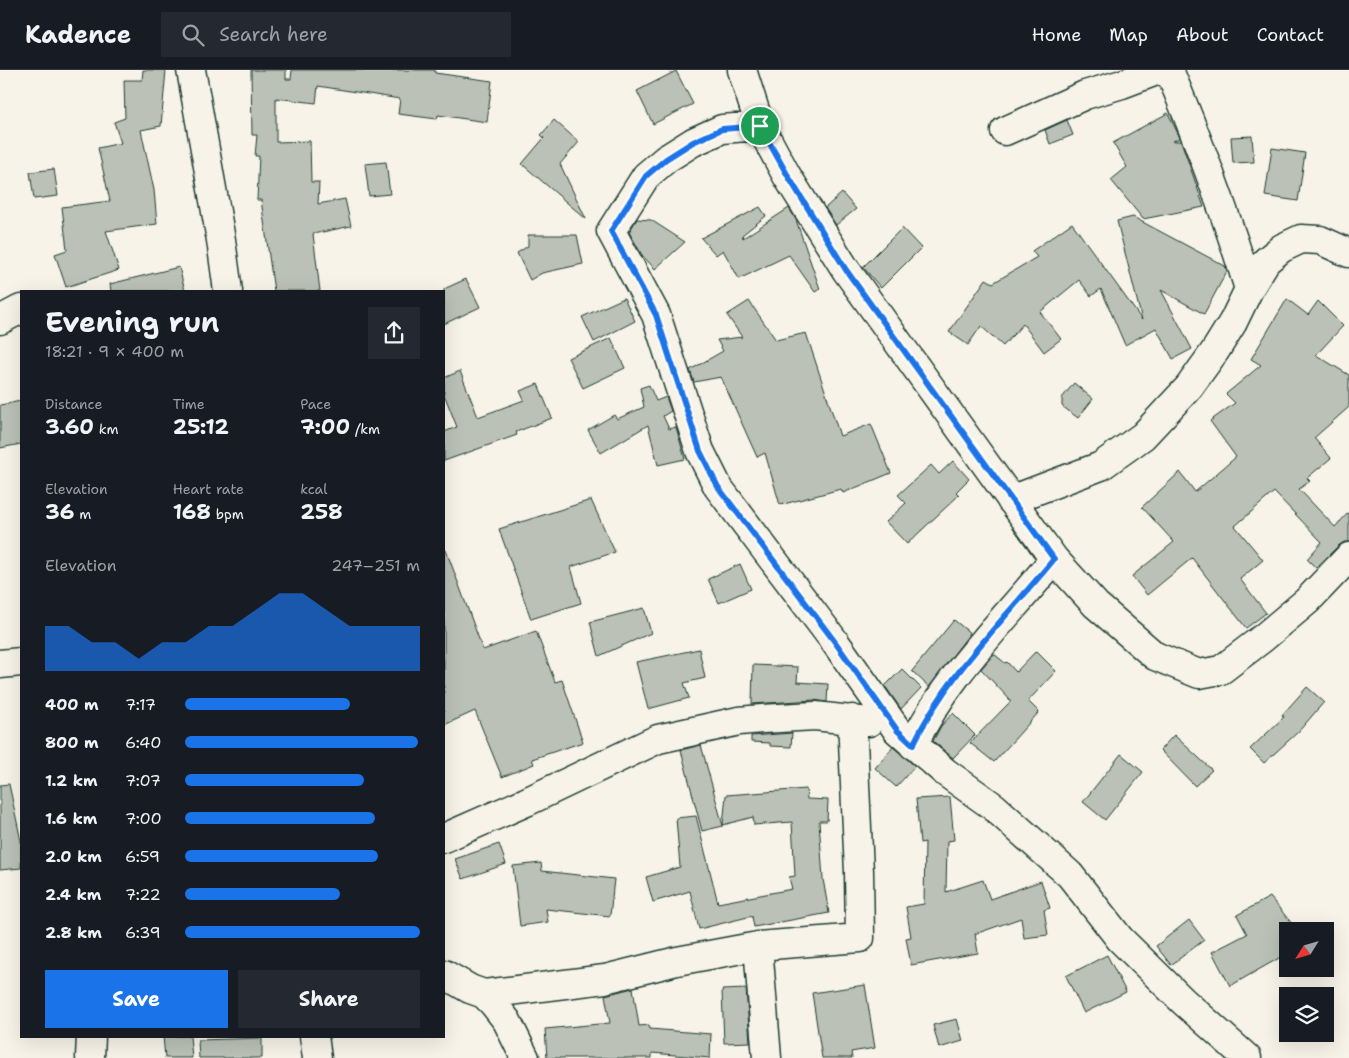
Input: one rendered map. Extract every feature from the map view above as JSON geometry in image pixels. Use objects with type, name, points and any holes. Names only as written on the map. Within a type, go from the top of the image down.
[{"type":"street","points":[[191,70],[218,221],[228,290]]},
{"type":"street","points":[[742,70],[760,126],[788,176],[846,270],[1054,559],[1096,605],[1155,656],[1200,674],[1221,670],[1308,601],[1349,557]]},
{"type":"street","points":[[1005,131],[1086,95],[1159,70]]},
{"type":"street","points":[[1169,70],[1203,153],[1232,232],[1249,289]]},
{"type":"street","points":[[760,126],[722,129],[693,142],[666,159],[646,176],[611,231],[656,315],[700,451],[718,487],[905,737],[945,772],[994,807],[1070,875],[1120,939],[1183,1002],[1247,1058]]},
{"type":"street","points":[[1011,500],[1102,466],[1143,436],[1189,387],[1233,322],[1266,260],[1282,248],[1301,238],[1320,240],[1349,252]]},
{"type":"street","points":[[0,320],[20,310]]},
{"type":"street","points":[[905,737],[924,721],[961,670],[1054,559]]},
{"type":"street","points":[[0,664],[20,662]]},
{"type":"street","points":[[445,838],[526,802],[658,739],[739,721],[815,716],[852,719],[874,723],[905,737]]},
{"type":"street","points":[[484,994],[605,979],[677,961],[758,946],[860,938],[852,719]]},
{"type":"street","points":[[758,946],[766,1058]]},
{"type":"street","points":[[445,975],[484,994],[494,1003],[508,1021],[525,1058]]},
{"type":"street","points":[[90,1058],[91,1038]]},
{"type":"street","points":[[314,1038],[317,1058]]},
{"type":"building","points":[[143,70],[166,70],[161,126],[141,130],[154,190],[157,224],[106,231],[119,270],[66,287],[55,254],[67,250],[62,207],[110,201],[98,148],[121,143],[114,122],[125,118],[124,80],[142,80]]},
{"type":"building","points":[[251,70],[286,70],[286,79],[291,79],[292,70],[435,70],[435,73],[492,81],[487,122],[438,115],[437,119],[398,114],[400,99],[318,86],[316,103],[276,98],[276,142],[310,141],[311,182],[319,182],[318,204],[345,199],[351,226],[313,234],[320,290],[274,290],[261,200],[257,200],[259,156],[255,156],[257,135],[252,135]]},
{"type":"building","points":[[676,71],[693,104],[653,124],[637,91]]},
{"type":"building","points":[[1168,113],[1180,138],[1173,141],[1181,141],[1204,207],[1143,219],[1111,180],[1127,167],[1113,143]]},
{"type":"building","points":[[554,120],[579,142],[560,164],[586,219],[522,164],[544,138],[541,135]]},
{"type":"building","points":[[1067,120],[1073,135],[1050,144],[1045,130]]},
{"type":"building","points":[[1252,136],[1254,162],[1233,163],[1231,137]]},
{"type":"building","points":[[1272,148],[1305,153],[1298,201],[1265,196]]},
{"type":"building","points":[[386,162],[390,194],[369,196],[365,164]]},
{"type":"building","points":[[54,169],[58,196],[34,199],[30,172]]},
{"type":"building","points":[[842,193],[856,209],[836,225],[825,208]]},
{"type":"building","points":[[760,207],[766,216],[742,235],[743,238],[789,208],[796,220],[820,289],[815,292],[789,255],[739,279],[723,250],[716,255],[701,238]]},
{"type":"building","points":[[1133,217],[1225,266],[1227,271],[1204,314],[1161,290],[1192,349],[1173,359],[1156,328],[1125,345],[1101,289],[1091,296],[1079,280],[1040,312],[1061,339],[1044,352],[1023,324],[1003,346],[981,326],[968,345],[949,332],[986,279],[993,283],[1037,257],[1032,251],[1072,223],[1142,320],[1117,221]]},
{"type":"building","points":[[637,219],[651,220],[685,242],[655,269],[642,255],[629,232]]},
{"type":"building","points":[[902,228],[921,248],[881,288],[863,267]]},
{"type":"building","points":[[528,235],[577,235],[583,264],[542,273],[530,280],[517,253],[528,246]]},
{"type":"building","points":[[179,267],[185,290],[111,290],[110,284]]},
{"type":"building","points":[[466,279],[480,307],[445,324],[444,289]]},
{"type":"building","points":[[624,298],[635,321],[594,342],[582,317]]},
{"type":"building","points":[[1287,299],[1308,315],[1318,301],[1343,326],[1316,355],[1349,375],[1349,407],[1314,438],[1331,458],[1307,478],[1310,481],[1299,489],[1335,527],[1349,512],[1349,542],[1344,542],[1338,546],[1316,568],[1307,559],[1322,542],[1274,492],[1235,526],[1263,560],[1240,579],[1266,613],[1246,628],[1192,558],[1147,595],[1132,576],[1174,542],[1142,507],[1180,472],[1195,492],[1236,457],[1210,421],[1235,403],[1226,394],[1261,365],[1251,359]]},
{"type":"building","points":[[749,301],[776,340],[806,333],[840,436],[871,424],[891,473],[843,493],[841,489],[780,505],[765,453],[757,457],[721,377],[694,382],[690,370],[723,351],[717,340],[742,337],[727,315]]},
{"type":"building","points":[[611,338],[625,368],[583,388],[568,358]]},
{"type":"building","points":[[460,371],[478,417],[524,400],[520,391],[538,384],[552,418],[516,432],[517,435],[445,461],[445,432],[457,427],[445,397],[445,378]]},
{"type":"building","points":[[1074,383],[1093,399],[1078,418],[1062,406],[1062,398]]},
{"type":"building","points":[[649,385],[656,401],[666,397],[671,411],[663,416],[669,429],[676,427],[685,459],[658,465],[648,425],[601,453],[588,430],[614,415],[617,419],[644,407],[640,388]]},
{"type":"building","points":[[20,401],[20,444],[0,448],[0,405]]},
{"type":"building","points":[[953,461],[969,479],[956,492],[959,495],[907,544],[886,522],[906,503],[898,495],[931,465],[939,474]]},
{"type":"building","points":[[591,500],[615,552],[571,567],[581,603],[531,619],[499,529]]},
{"type":"building","points":[[445,550],[483,650],[536,631],[555,682],[562,680],[583,742],[532,759],[534,764],[502,777],[475,711],[445,725]]},
{"type":"building","points":[[740,564],[751,589],[719,603],[708,579]]},
{"type":"building","points":[[644,608],[651,633],[599,656],[590,622]]},
{"type":"building","points":[[954,620],[970,633],[929,687],[912,671]]},
{"type":"building","points":[[699,649],[705,678],[684,683],[689,698],[648,709],[636,662]]},
{"type":"building","points":[[1036,651],[1056,671],[1028,701],[1039,712],[994,762],[970,743],[1011,701],[981,669],[994,654],[1005,663],[1007,662],[1016,672]]},
{"type":"building","points":[[753,665],[798,667],[797,682],[828,684],[827,702],[814,700],[752,704]]},
{"type":"building","points":[[902,669],[921,688],[901,709],[885,686]]},
{"type":"building","points":[[1307,687],[1324,702],[1299,731],[1264,763],[1250,749],[1284,717],[1282,715]]},
{"type":"building","points":[[953,713],[975,735],[953,758],[933,741],[941,726]]},
{"type":"building","points":[[792,733],[791,747],[770,746],[770,743],[751,742],[751,736]]},
{"type":"building","points":[[1174,735],[1212,770],[1195,786],[1160,750]]},
{"type":"building","points":[[701,745],[723,826],[702,831],[681,750]]},
{"type":"building","points":[[893,747],[915,766],[896,787],[875,768]]},
{"type":"building","points":[[1121,754],[1143,772],[1105,820],[1083,802]]},
{"type":"building","points":[[9,784],[20,836],[20,868],[0,870],[0,785]]},
{"type":"building","points":[[806,789],[807,799],[828,800],[827,821],[819,821],[823,879],[829,913],[754,927],[752,916],[699,929],[690,891],[653,902],[646,877],[680,867],[676,818],[696,816],[718,903],[792,889],[789,877],[795,876],[792,822],[754,825],[753,817],[723,825],[726,795]]},
{"type":"building","points":[[950,797],[954,840],[947,841],[946,892],[983,880],[990,899],[1041,881],[1050,908],[1044,910],[1048,935],[1024,938],[1021,918],[975,934],[978,953],[911,965],[906,938],[911,937],[906,907],[924,904],[925,842],[920,843],[916,799]]},
{"type":"building","points":[[499,844],[506,864],[463,879],[455,859]]},
{"type":"building","points":[[541,863],[542,871],[614,879],[610,916],[546,909],[548,922],[520,926],[513,866]]},
{"type":"building","points":[[1270,897],[1291,922],[1279,922],[1279,958],[1230,986],[1212,952],[1247,934],[1237,915]]},
{"type":"building","points":[[1189,920],[1204,940],[1171,965],[1156,946]]},
{"type":"building","points":[[1107,955],[1126,992],[1084,1013],[1066,976]]},
{"type":"building","points":[[865,985],[875,1048],[851,1052],[852,1058],[822,1058],[812,993]]},
{"type":"building","points":[[633,988],[639,1026],[649,1025],[650,1029],[711,1034],[710,1058],[652,1053],[652,1058],[547,1058],[545,1029],[610,1023],[605,995]]},
{"type":"building","points":[[746,989],[750,1042],[724,1043],[722,990]]},
{"type":"building","points":[[957,1019],[963,1041],[939,1048],[933,1025]]},
{"type":"building","points":[[163,1038],[190,1038],[192,1058],[165,1058]]},
{"type":"building","points":[[262,1038],[262,1058],[199,1058],[198,1040]]},
{"type":"route","points":[[760,126],[788,176],[846,270],[1054,559],[961,670],[924,721],[913,745],[897,730],[835,642],[718,487],[700,451],[692,420],[656,315],[611,231],[646,176],[666,159],[693,142],[722,129],[760,126]]}]
